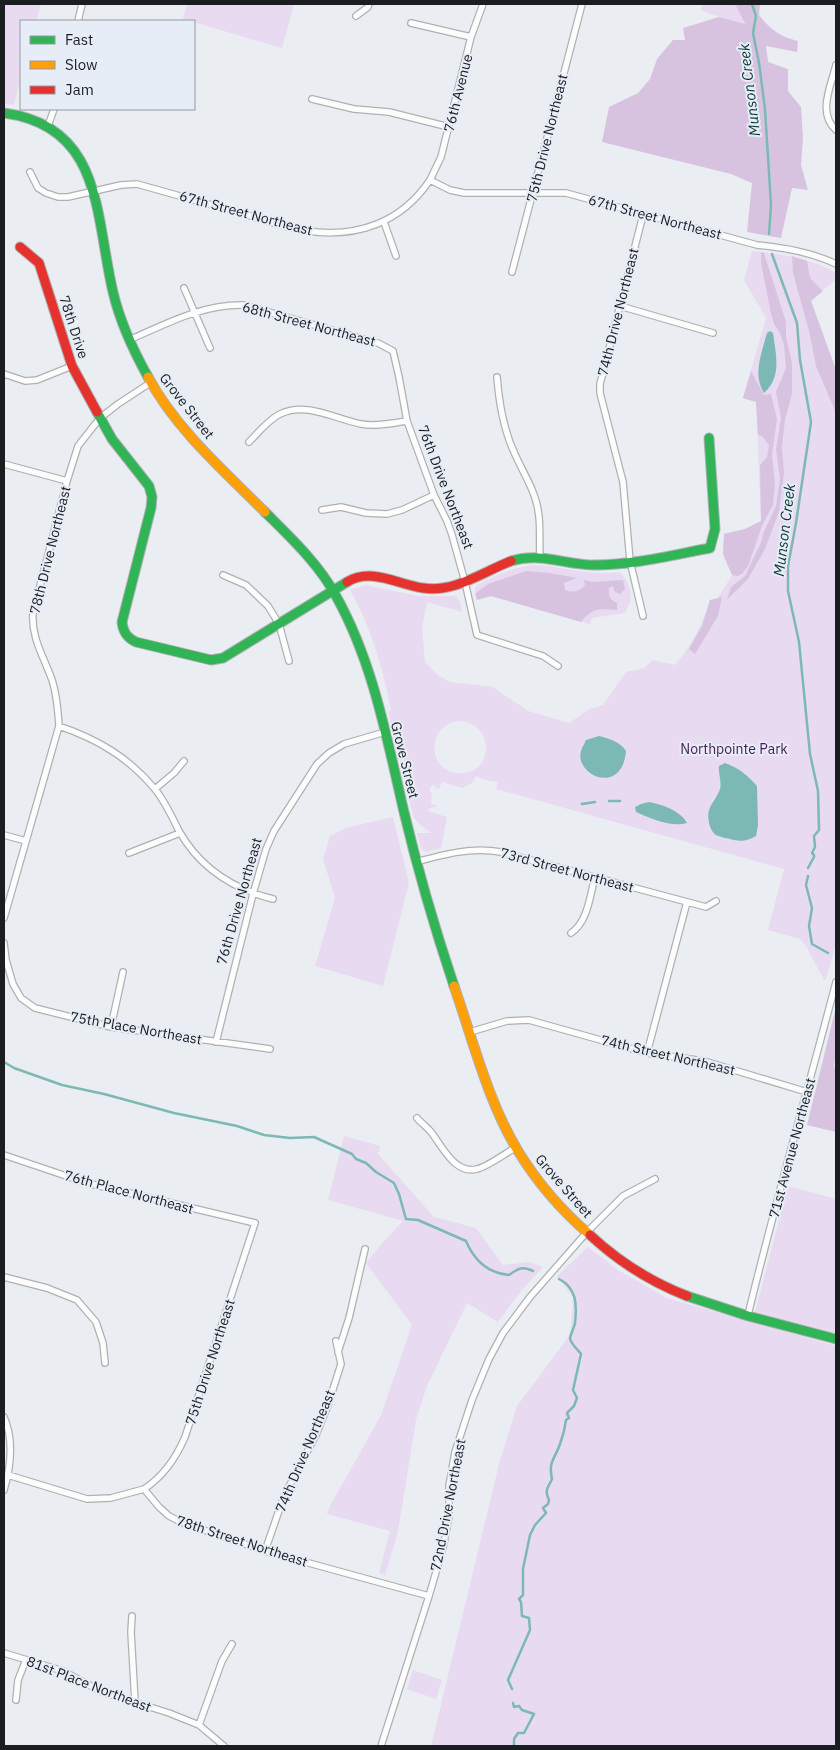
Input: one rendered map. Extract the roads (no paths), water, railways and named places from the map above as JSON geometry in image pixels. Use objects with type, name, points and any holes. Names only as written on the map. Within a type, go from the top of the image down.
[{"type":"street","points":[[78,20],[82,4]]},
{"type":"street","points":[[356,16],[368,7],[369,4]]},
{"type":"street","name":"76th Avenue","points":[[430,180],[441,157],[471,37],[483,4]]},
{"type":"street","name":"75th Drive Northeast","points":[[512,272],[582,4]]},
{"type":"street","points":[[411,23],[471,37]]},
{"type":"street","points":[[836,64],[826,107],[828,121],[836,130]]},
{"type":"street","points":[[312,99],[354,109],[389,112],[450,127]]},
{"type":"street","points":[[48,126],[54,110]]},
{"type":"street","name":"Grove Street","points":[[4,113],[24,115],[48,126],[73,148],[83,166],[93,192],[114,294],[129,340],[150,383],[190,436],[289,536],[338,598],[364,660],[385,732],[416,862],[470,1032],[495,1106],[516,1148],[540,1182],[586,1232],[610,1253],[636,1270],[662,1285],[720,1307],[836,1339]]},
{"type":"street","name":"67th Street Northeast","points":[[30,172],[38,188],[53,196],[68,197],[121,185],[137,184],[296,228],[334,234],[364,230],[384,222],[407,207],[430,180],[450,190],[464,192],[566,193],[757,245],[786,247],[820,256],[836,264]]},
{"type":"street","name":"74th Drive Northeast","points":[[643,215],[600,384],[600,393],[623,482],[630,561],[643,616]]},
{"type":"street","points":[[384,222],[396,256]]},
{"type":"street","name":"78th Drive","points":[[20,247],[39,263],[72,366],[112,438],[149,486],[152,497],[151,508],[122,622],[123,629],[130,639],[136,642],[211,660],[223,658],[235,652],[279,624]]},
{"type":"street","points":[[184,288],[210,348]]},
{"type":"street","name":"68th Street Northeast","points":[[129,340],[194,312],[226,304],[244,304],[378,343],[393,351]]},
{"type":"street","points":[[620,306],[713,333]]},
{"type":"street","name":"76th Drive Northeast","points":[[393,351],[407,421],[434,496],[447,520],[465,582],[477,635],[542,656],[558,666]]},
{"type":"street","points":[[4,374],[25,381],[37,380],[72,366]]},
{"type":"street","points":[[497,377],[498,398],[504,424],[513,450],[535,498],[538,510],[540,556]]},
{"type":"street","name":"78th Drive Northeast","points":[[4,918],[59,726],[57,699],[52,679],[35,639],[32,624],[33,613],[67,481],[78,446],[100,418],[150,383]]},
{"type":"street","points":[[249,442],[278,414],[293,409],[310,410],[376,426],[407,421]]},
{"type":"street","points":[[279,624],[353,578],[368,576],[421,588],[438,589],[465,582],[503,564],[522,558],[540,556],[595,565],[710,548],[714,540],[715,529],[709,438]]},
{"type":"street","points":[[4,464],[67,481]]},
{"type":"street","points":[[322,510],[341,507],[366,513],[387,514],[402,510],[434,496]]},
{"type":"street","points":[[223,575],[246,585],[268,606],[279,624],[289,661]]},
{"type":"street","points":[[59,726],[86,736],[110,749],[134,768],[155,789],[196,857],[211,870],[226,881],[253,894],[273,899]]},
{"type":"street","name":"76th Drive Northeast","points":[[216,1042],[253,894],[266,849],[274,831],[317,764],[329,753],[344,744],[385,732]]},
{"type":"street","points":[[155,789],[184,761]]},
{"type":"street","points":[[129,853],[180,833]]},
{"type":"street","points":[[4,834],[26,841]]},
{"type":"street","name":"73rd Street Northeast","points":[[416,862],[451,852],[486,849],[706,907],[716,901]]},
{"type":"street","points":[[571,933],[578,929],[583,922],[595,877]]},
{"type":"street","points":[[647,1054],[687,902]]},
{"type":"street","name":"75th Place Northeast","points":[[4,943],[6,960],[13,984],[22,998],[35,1008],[111,1026],[270,1049]]},
{"type":"street","points":[[111,1026],[123,972]]},
{"type":"street","name":"71st Avenue Northeast","points":[[748,1315],[787,1160],[836,982]]},
{"type":"street","name":"74th Street Northeast","points":[[470,1032],[507,1021],[529,1020],[647,1054],[704,1061],[807,1092]]},
{"type":"street","points":[[417,1118],[431,1132],[448,1157],[460,1166],[477,1169],[516,1148]]},
{"type":"street","name":"76th Place Northeast","points":[[4,1154],[87,1183],[255,1223]]},
{"type":"street","name":"72nd Drive Northeast","points":[[381,1746],[429,1596],[442,1548],[449,1516],[449,1486],[455,1452],[472,1400],[489,1359],[503,1333],[530,1297],[586,1232],[623,1196],[655,1179]]},
{"type":"street","name":"75th Drive Northeast","points":[[144,1489],[156,1482],[178,1454],[255,1223]]},
{"type":"street","name":"74th Drive Northeast","points":[[338,1352],[349,1318],[365,1249]]},
{"type":"street","points":[[4,1277],[47,1288],[77,1300],[96,1322],[103,1343],[105,1363]]},
{"type":"street","name":"74th Drive Northeast","points":[[265,1551],[284,1496],[316,1435],[328,1405],[341,1364],[336,1341]]},
{"type":"street","points":[[4,1417],[11,1444],[8,1475],[4,1490]]},
{"type":"street","points":[[8,1475],[87,1499],[111,1498],[144,1489]]},
{"type":"street","name":"78th Street Northeast","points":[[144,1489],[169,1516],[183,1523],[265,1551],[429,1596]]},
{"type":"street","points":[[132,1616],[131,1632],[135,1702]]},
{"type":"street","points":[[199,1725],[222,1661],[232,1644]]},
{"type":"street","name":"81st Place Northeast","points":[[4,1652],[63,1671],[102,1692],[199,1725],[224,1746]]},
{"type":"street","points":[[16,1700],[18,1680],[26,1660]]},
{"type":"waterway","name":"Munson Creek","points":[[752,4],[756,16],[753,33],[765,109],[771,205],[769,234]]},
{"type":"waterway","name":"Munson Creek","points":[[772,254],[797,323],[800,360],[811,422],[788,566],[788,591],[799,642],[810,754],[818,791],[819,830],[814,836],[815,847],[812,853],[814,857],[808,868]]},
{"type":"waterway","points":[[609,801],[620,801]]},
{"type":"waterway","points":[[582,804],[595,802]]},
{"type":"waterway","name":"Munson Creek","points":[[808,876],[806,885],[812,908],[809,926],[812,944],[828,953]]},
{"type":"waterway","points":[[4,1062],[14,1068],[62,1085],[174,1113],[237,1126],[264,1135],[290,1138],[314,1137],[352,1154],[356,1159],[366,1163],[376,1172],[394,1183],[406,1219],[418,1220],[466,1241],[478,1260],[495,1272],[509,1275],[521,1268],[533,1271]]},
{"type":"waterway","points":[[512,1689],[508,1680],[530,1630],[529,1618],[522,1616],[519,1599],[523,1595],[523,1569],[530,1535],[535,1525],[546,1513],[543,1508],[548,1504],[549,1500],[547,1491],[552,1479],[551,1464],[561,1441],[566,1420],[569,1418],[567,1413],[574,1406],[577,1398],[573,1390],[581,1354],[570,1340],[575,1323],[576,1304],[569,1287],[559,1279]]},
{"type":"waterway","points":[[513,1703],[514,1707],[519,1706],[522,1710],[534,1714],[524,1733],[518,1733],[514,1739],[514,1746]]},
{"type":"park label","name":"Northpointe Park","points":[[734,749]]}]
